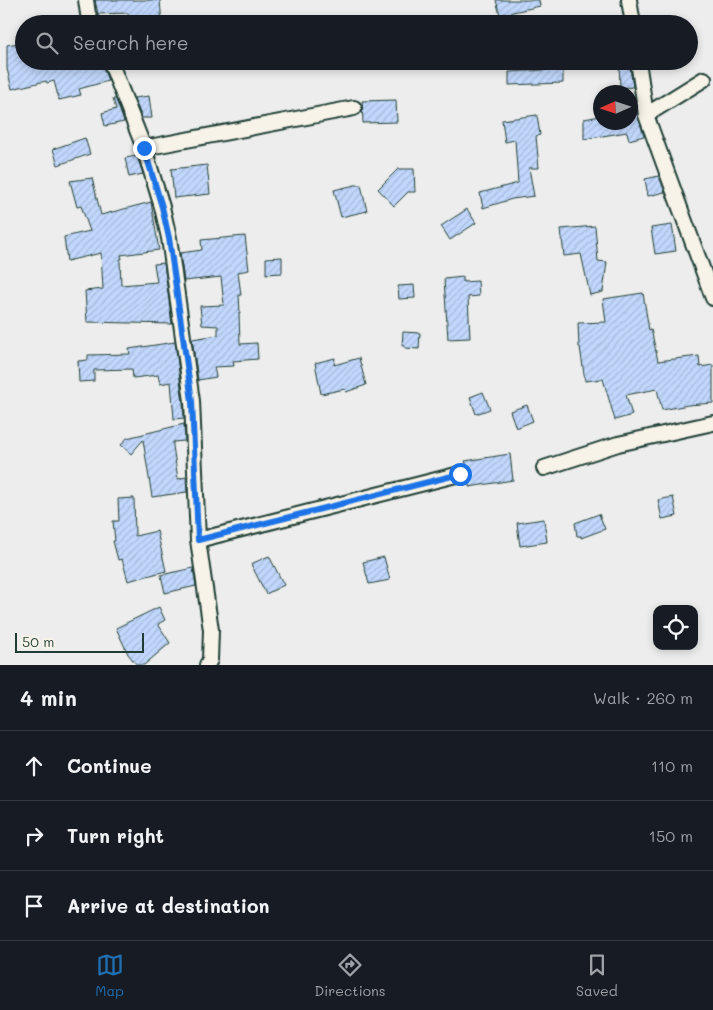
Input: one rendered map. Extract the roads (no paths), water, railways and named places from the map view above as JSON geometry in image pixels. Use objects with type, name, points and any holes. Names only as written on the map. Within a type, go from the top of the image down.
[{"type":"street","points":[[86,0],[88,15]]},
{"type":"street","points":[[629,0],[632,15]]},
{"type":"street","points":[[114,70],[144,148],[162,207],[169,238],[192,401],[198,540],[211,630],[210,660],[207,665]]},
{"type":"street","points":[[639,70],[646,115],[713,298]]},
{"type":"street","points":[[646,115],[704,79]]},
{"type":"street","points":[[144,148],[354,108]]},
{"type":"street","points":[[544,468],[618,444],[713,423]]},
{"type":"street","points":[[198,540],[460,474]]}]
